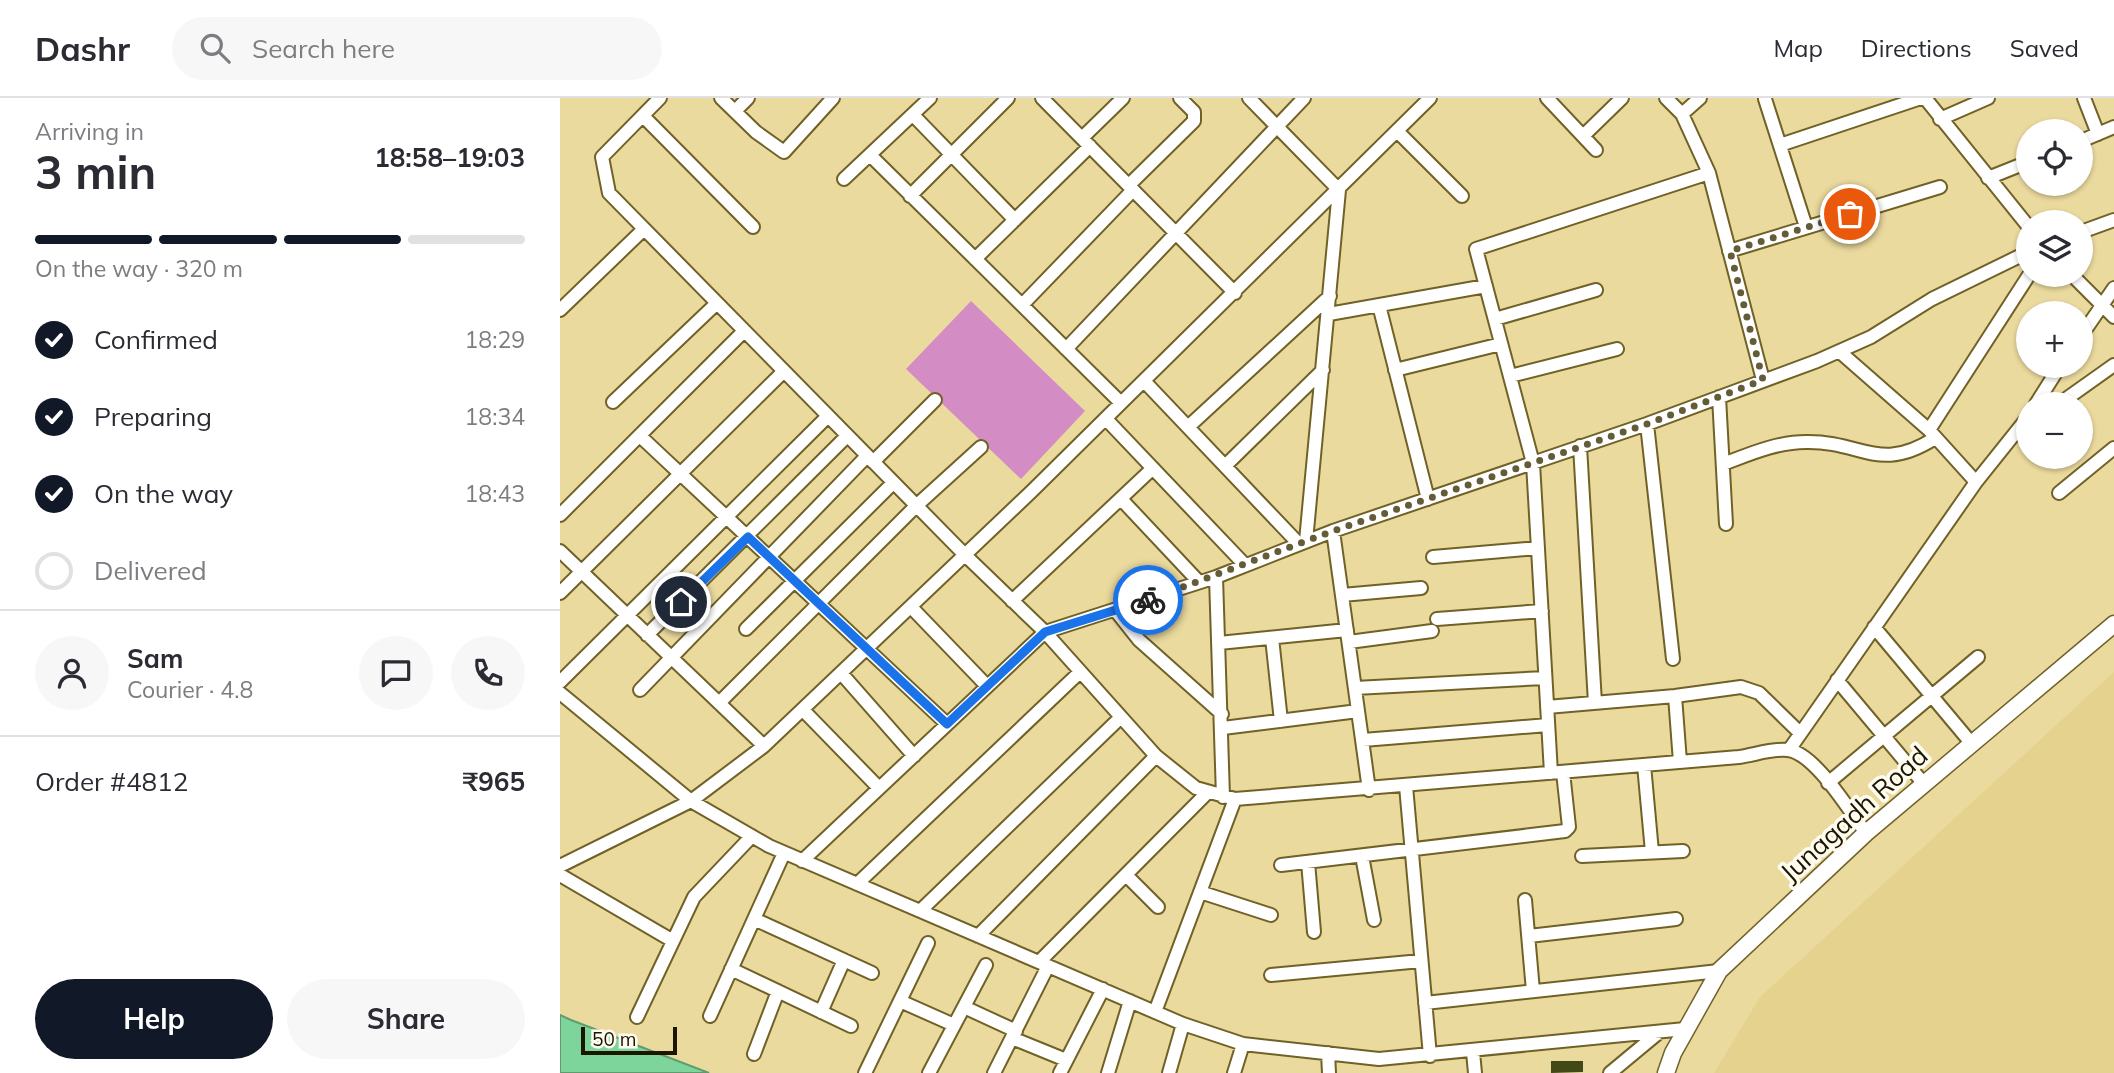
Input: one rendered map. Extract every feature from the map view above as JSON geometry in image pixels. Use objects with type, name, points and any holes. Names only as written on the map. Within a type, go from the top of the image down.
[{"type":"main road","name":"Junagadh Road","points":[[1666,1073],[1685,1029],[1719,971],[1866,833],[2114,624]]},
{"type":"street","points":[[660,98],[602,158],[609,193],[916,506],[1045,632],[1156,756],[1207,793],[1229,798],[1370,790],[1789,750],[1807,758],[1866,833]]},
{"type":"street","points":[[721,98],[784,152],[833,98]]},
{"type":"street","points":[[735,111],[748,98]]},
{"type":"street","points":[[844,180],[930,98]]},
{"type":"street","points":[[910,195],[1008,98]]},
{"type":"street","points":[[1042,98],[1235,293]]},
{"type":"street","points":[[975,259],[1015,220],[1123,98]]},
{"type":"street","points":[[1022,305],[1194,121],[1194,112],[1180,98]]},
{"type":"street","points":[[1249,98],[1339,190],[1329,314],[1302,543]]},
{"type":"street","points":[[1066,349],[1304,98]]},
{"type":"street","points":[[560,866],[691,801],[712,788],[764,746],[1106,419],[1430,98]]},
{"type":"street","points":[[1546,98],[1596,150]]},
{"type":"street","points":[[1583,136],[1622,98]]},
{"type":"street","points":[[1665,98],[1682,114],[1709,173],[1763,380]]},
{"type":"street","points":[[1682,114],[1700,98]]},
{"type":"street","points":[[1780,145],[1923,98],[2016,211]]},
{"type":"street","points":[[1941,119],[1988,98]]},
{"type":"street","points":[[2084,98],[2098,134]]},
{"type":"street","points":[[1765,99],[1805,228]]},
{"type":"street","points":[[913,115],[1015,220]]},
{"type":"street","points":[[643,116],[753,227]]},
{"type":"street","points":[[2093,136],[2114,127]]},
{"type":"street","points":[[1397,131],[1462,196]]},
{"type":"street","points":[[870,155],[1121,403]]},
{"type":"street","points":[[1989,178],[2016,167]]},
{"type":"street","points":[[1281,865],[1565,831],[1569,827],[1548,726],[1533,463],[1476,249],[1709,173]]},
{"type":"street","points":[[1730,251],[1940,187]]},
{"type":"street","points":[[2093,228],[2114,220]]},
{"type":"street","points":[[560,310],[644,229]]},
{"type":"street","points":[[802,861],[1045,632],[1216,577],[1333,531],[1647,424],[1840,352],[1932,299],[2016,258]]},
{"type":"street","points":[[1329,314],[1486,286]]},
{"type":"street","points":[[1723,464],[1769,447],[1806,442],[1893,456],[1916,450],[1932,434],[2022,287]]},
{"type":"street","points":[[2084,287],[2114,317]]},
{"type":"street","points":[[2093,319],[2114,288]]},
{"type":"street","points":[[1495,319],[1596,290]]},
{"type":"street","points":[[1188,427],[1330,296]]},
{"type":"street","points":[[613,402],[717,303]]},
{"type":"street","points":[[1379,305],[1428,499]]},
{"type":"street","points":[[560,515],[744,331]]},
{"type":"street","points":[[1395,370],[1502,344]]},
{"type":"street","points":[[1510,376],[1617,349]]},
{"type":"street","points":[[1840,352],[1932,434],[1976,482]]},
{"type":"street","points":[[2076,392],[2114,365]]},
{"type":"street","points":[[1225,466],[1323,370]]},
{"type":"street","points":[[560,593],[784,371]]},
{"type":"street","points":[[1144,381],[1302,543]]},
{"type":"street","points":[[1719,397],[1726,524]]},
{"type":"street","points":[[640,690],[769,557],[935,400]]},
{"type":"street","points":[[560,682],[828,416]]},
{"type":"street","points":[[1106,419],[1245,565]]},
{"type":"street","points":[[1647,424],[1673,659]]},
{"type":"street","points":[[640,436],[947,724]]},
{"type":"street","points":[[647,635],[848,436]]},
{"type":"street","points":[[1789,750],[1976,482],[2016,437]]},
{"type":"street","points":[[1580,446],[1595,703]]},
{"type":"street","points":[[719,703],[916,506],[981,447]]},
{"type":"street","points":[[2059,493],[2114,448]]},
{"type":"street","points":[[1012,601],[1153,468]]},
{"type":"street","points":[[746,629],[894,483]]},
{"type":"street","points":[[1121,499],[1199,582]]},
{"type":"street","points":[[1333,531],[1370,790]]},
{"type":"street","points":[[1433,557],[1538,548]]},
{"type":"street","points":[[560,551],[764,746]]},
{"type":"street","points":[[1155,1012],[1200,892],[1229,798],[1216,577]]},
{"type":"street","points":[[1342,595],[1421,587]]},
{"type":"street","points":[[911,607],[987,686]]},
{"type":"street","points":[[1116,611],[1139,640],[1222,714]]},
{"type":"street","points":[[1219,643],[1272,638],[1348,636],[1542,611]]},
{"type":"street","points":[[1874,628],[1972,744]]},
{"type":"street","points":[[1272,638],[1281,721]]},
{"type":"street","points":[[1828,783],[1978,657]]},
{"type":"street","points":[[857,884],[1080,672]]},
{"type":"street","points":[[841,673],[914,756]]},
{"type":"street","points":[[1355,688],[1545,678]]},
{"type":"street","points":[[1838,680],[1924,784]]},
{"type":"street","points":[[1547,707],[1750,688],[1800,733]]},
{"type":"street","points":[[560,693],[691,801],[784,853],[1183,1024],[1243,1044],[1379,1059],[1472,1052],[1685,1029]]},
{"type":"street","points":[[1675,696],[1680,762]]},
{"type":"street","points":[[803,710],[879,788]]},
{"type":"street","points":[[1223,728],[1359,711]]},
{"type":"street","points":[[920,911],[1121,717]]},
{"type":"street","points":[[1363,740],[1548,726]]},
{"type":"street","points":[[978,936],[1156,756]]},
{"type":"street","points":[[1644,765],[1652,852]]},
{"type":"street","points":[[1406,786],[1430,1056]]},
{"type":"street","points":[[995,1073],[1043,964],[1207,793]]},
{"type":"street","points":[[637,1017],[694,897],[752,836]]},
{"type":"street","points":[[1582,856],[1683,851]]},
{"type":"street","points":[[710,1016],[784,853]]},
{"type":"street","points":[[1362,856],[1374,920]]},
{"type":"street","points":[[1308,862],[1314,932]]},
{"type":"street","points":[[560,875],[673,941]]},
{"type":"street","points":[[1126,875],[1158,907]]},
{"type":"street","points":[[1200,892],[1271,915]]},
{"type":"street","points":[[1525,900],[1533,991]]},
{"type":"street","points":[[754,919],[872,973]]},
{"type":"street","points":[[1529,936],[1676,919]]},
{"type":"street","points":[[865,1073],[928,943]]},
{"type":"street","points":[[821,1012],[844,960]]},
{"type":"street","points":[[1271,975],[1421,961]]},
{"type":"street","points":[[929,1073],[986,965]]},
{"type":"street","points":[[731,970],[851,1026]]},
{"type":"street","points":[[1425,1003],[1719,971]]},
{"type":"street","points":[[1060,1073],[1103,989]]},
{"type":"street","points":[[754,1054],[778,991]]},
{"type":"street","points":[[900,1001],[954,1026]]},
{"type":"street","points":[[1108,1073],[1130,1001]]},
{"type":"street","points":[[964,1007],[1066,1060]]},
{"type":"street","points":[[1169,1073],[1183,1024]]},
{"type":"street","points":[[1610,1073],[1658,1033]]},
{"type":"street","points":[[1234,1073],[1243,1044]]},
{"type":"street","points":[[1472,1052],[1475,1073]]},
{"type":"street","points":[[1328,1053],[1329,1073]]},
{"type":"street","points":[[1397,1058],[1398,1073]]},
{"type":"shaded area","points":[[971,301],[1085,411],[1021,479],[906,369]]},
{"type":"shaded area","points":[[2114,672],[2114,1073],[1714,1073],[1760,997]]},
{"type":"shaded area","points":[[560,1015],[571,1020],[709,1073],[560,1073]]},
{"type":"building","points":[[1551,1061],[1583,1061],[1583,1072],[1551,1073]]},
{"type":"way so far","points":[[1148,600],[1216,577],[1333,531],[1647,424],[1763,380],[1730,251],[1850,214]]},
{"type":"route","points":[[681,602],[748,537],[947,724],[1045,632],[1148,600]]}]
